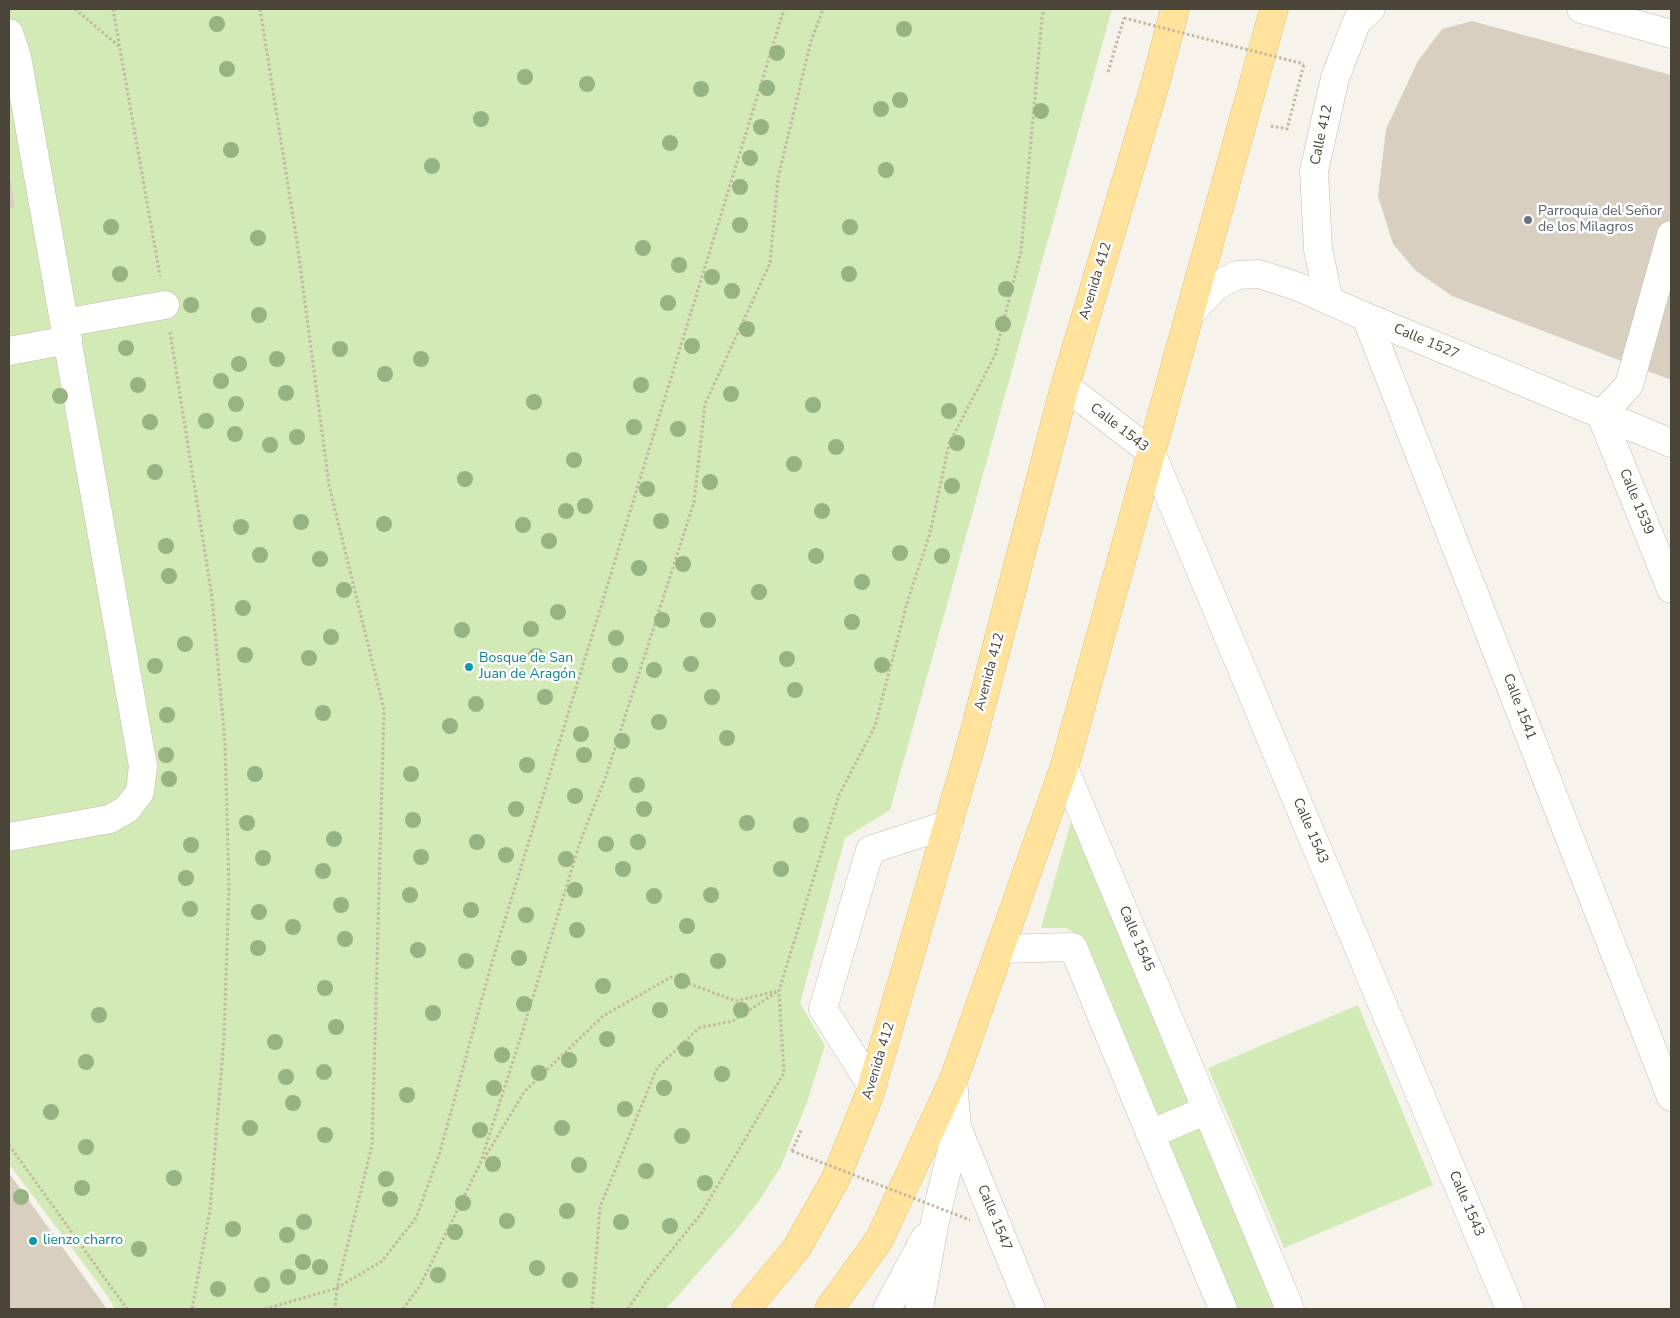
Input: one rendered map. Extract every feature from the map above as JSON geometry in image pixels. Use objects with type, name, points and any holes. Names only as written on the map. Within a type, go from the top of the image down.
[{"type":"main road","points":[[829,1309],[879,1240],[953,1081],[1064,768],[1274,9]]},
{"type":"main road","name":"Avenida 412","points":[[746,1309],[796,1249],[835,1180],[872,1086],[974,735],[1065,386],[1156,81],[1173,11]]},
{"type":"street","name":"Calle 412","points":[[1329,301],[1318,249],[1314,171],[1335,78],[1357,21],[1371,9]]},
{"type":"street","points":[[1581,9],[1671,34]]},
{"type":"street","points":[[9,33],[17,57],[143,766],[140,792],[128,809],[110,819],[9,837]]},
{"type":"street","points":[[1601,415],[1629,386],[1671,235]]},
{"type":"street","name":"Calle 1527","points":[[1190,314],[1216,286],[1238,275],[1259,274],[1299,287],[1366,317],[1671,443]]},
{"type":"street","points":[[9,351],[66,332],[165,305]]},
{"type":"street","name":"Calle 1541","points":[[1366,317],[1671,1098]]},
{"type":"street","name":"Calle 1543","points":[[1065,386],[1151,452],[1510,1309]]},
{"type":"street","name":"Calle 1539","points":[[1601,415],[1671,589]]},
{"type":"street","name":"Calle 1545","points":[[1064,768],[1290,1309]]},
{"type":"street","points":[[872,1086],[823,1009],[870,850],[949,824]]},
{"type":"street","points":[[1000,949],[1073,946],[1223,1309]]},
{"type":"street","points":[[919,1309],[935,1222],[957,1128],[953,1081]]},
{"type":"street","points":[[1150,1134],[1207,1110]]},
{"type":"street","name":"Calle 1547","points":[[957,1128],[1031,1309]]},
{"type":"street","points":[[887,1309],[935,1222]]},
{"type":"path","points":[[75,9],[120,47]]},
{"type":"path","points":[[113,9],[165,305],[212,597],[225,743],[229,878],[224,1037],[210,1210],[192,1309]]},
{"type":"path","points":[[260,9],[297,242],[329,485],[384,710],[372,1146],[337,1288],[335,1309]]},
{"type":"path","points":[[264,1309],[337,1288],[382,1261],[416,1218],[440,1152],[492,962],[784,9]]},
{"type":"path","points":[[480,1164],[581,839],[605,779],[694,502],[705,404],[770,263],[778,178],[811,41],[823,9]]},
{"type":"path","points":[[628,1309],[648,1279],[701,1214],[784,1073],[779,991],[839,795],[875,726],[907,603],[930,533],[949,444],[995,355],[1021,252],[1044,9]]},
{"type":"path","points":[[1108,72],[1124,18],[1304,64],[1287,130]]},
{"type":"path","points":[[403,1309],[420,1286],[480,1164],[524,1092],[603,1016],[671,977],[736,1001],[779,991]]},
{"type":"path","points":[[592,1309],[600,1206],[657,1068],[698,1028],[733,1021],[779,991]]},
{"type":"path","points":[[802,1128],[792,1150],[970,1220]]},
{"type":"path","points":[[9,1145],[127,1309]]},
{"type":"green space","name":"Bosque de San Juan de Aragón","points":[[9,9],[1112,9],[890,810],[845,838],[800,1003],[825,1046],[806,1105],[781,1166],[759,1201],[666,1309],[115,1309],[107,1295],[9,1164]]},
{"type":"green space","points":[[1074,811],[1284,1309],[1238,1309],[1085,938],[1066,928],[1041,928]]},
{"type":"green space","points":[[1358,1005],[1433,1185],[1284,1248],[1208,1068]]},
{"type":"building","name":"Parroquia del Señor de los Milagros","points":[[1472,21],[1671,75],[1671,380],[1452,296],[1416,271],[1393,244],[1378,196],[1386,129],[1418,61],[1442,29]]},
{"type":"building","points":[[9,172],[15,207],[9,209]]},
{"type":"building","name":"lienzo charro","points":[[9,1173],[107,1309],[9,1309]]},
{"type":"place","name":"Parroquia del Señor de los Milagros","points":[[1528,220]]},
{"type":"place","name":"Bosque de San Juan de Aragón","points":[[469,667]]},
{"type":"place","name":"lienzo charro","points":[[33,1241]]}]
